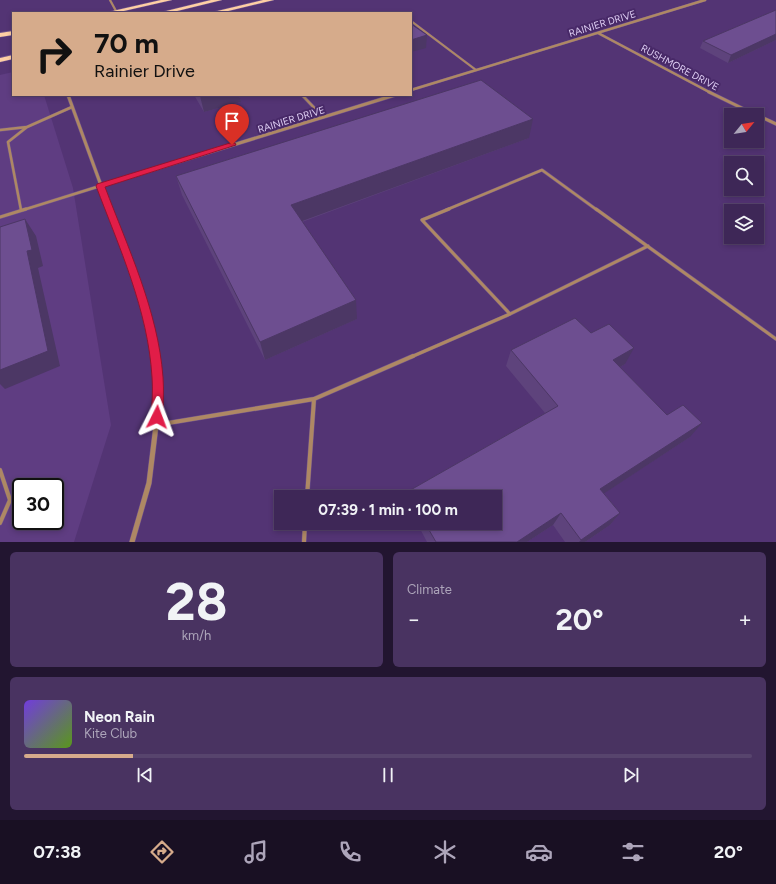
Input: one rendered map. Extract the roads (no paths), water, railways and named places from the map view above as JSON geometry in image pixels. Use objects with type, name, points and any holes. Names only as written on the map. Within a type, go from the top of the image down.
[{"type":"main road","points":[[112,12],[169,0]]},
{"type":"main road","points":[[165,12],[219,0]]},
{"type":"main road","points":[[217,12],[271,0]]},
{"type":"main road","points":[[0,36],[12,33]]},
{"type":"main road","points":[[0,60],[12,57]]},
{"type":"street","name":"RAINIER DRIVE","points":[[412,90],[705,0]]},
{"type":"street","name":"RUSHMORE DRIVE","points":[[598,33],[691,83],[742,108]]},
{"type":"street","points":[[68,96],[100,186],[138,286],[151,330],[158,377],[158,408],[148,483],[132,542]]},
{"type":"street","name":"RAINIER DRIVE","points":[[100,186],[392,96]]},
{"type":"street","name":"RUSHMORE DRIVE","points":[[764,119],[776,124]]},
{"type":"lane","points":[[110,0],[116,11]]},
{"type":"lane","points":[[412,23],[476,70]]},
{"type":"lane","points":[[303,96],[322,117]]},
{"type":"lane","points":[[20,210],[8,142],[27,127],[72,107]]},
{"type":"lane","points":[[0,130],[27,127]]},
{"type":"lane","points":[[510,314],[422,220],[542,170],[776,339]]},
{"type":"lane","points":[[0,217],[100,186]]},
{"type":"lane","points":[[156,425],[314,399],[510,314],[648,246]]},
{"type":"lane","points":[[308,490],[314,399]]},
{"type":"lane","points":[[0,470],[10,500],[0,523]]},
{"type":"lane","points":[[304,542],[305,530]]}]
